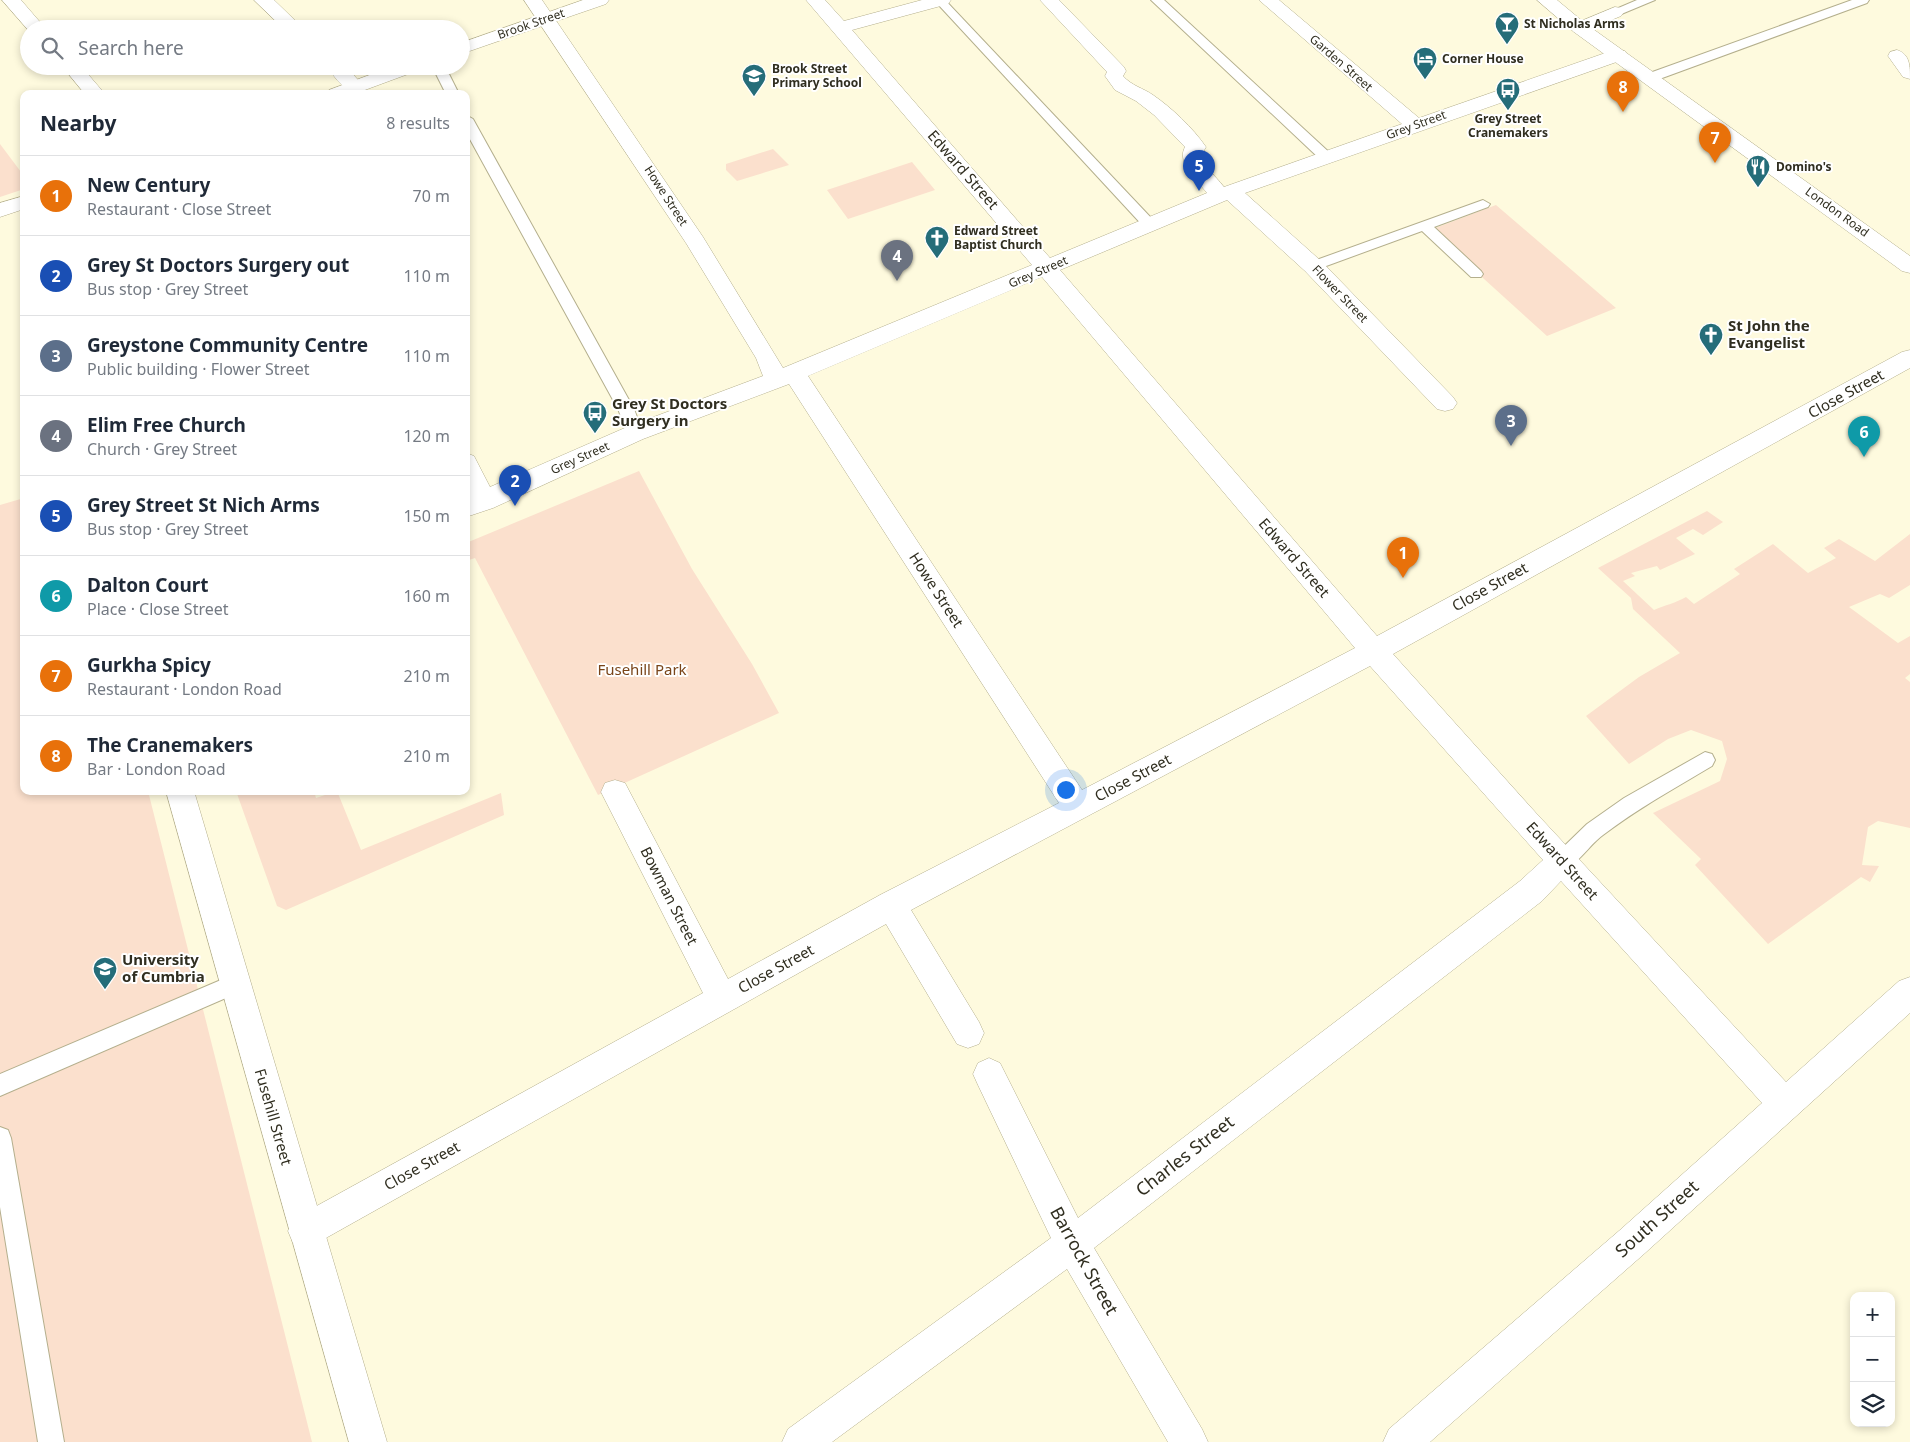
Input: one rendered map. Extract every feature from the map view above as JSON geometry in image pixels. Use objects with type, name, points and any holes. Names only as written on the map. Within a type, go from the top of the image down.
[{"type":"street","points":[[11,0],[29,20]]},
{"type":"street","points":[[262,0],[285,20]]},
{"type":"street","name":"Howe Street","points":[[533,0],[696,242],[767,358],[785,376],[1078,808]]},
{"type":"street","name":"Brook Street","points":[[470,46],[600,0]]},
{"type":"street","name":"Edward Street","points":[[815,0],[1374,650],[1562,861],[1785,1104]]},
{"type":"street","points":[[840,28],[940,0]]},
{"type":"street","name":"Flower Street","points":[[1049,0],[1117,71],[1114,76],[1118,82],[1128,92],[1147,98],[1196,147],[1193,150],[1194,164],[1225,194],[1313,266],[1445,403]]},
{"type":"street","name":"Garden Street","points":[[1268,0],[1415,125]]},
{"type":"street","name":"London Road","points":[[1546,0],[1580,28],[1910,266]]},
{"type":"street","points":[[1580,28],[1615,12]]},
{"type":"street","name":"Grey Street","points":[[475,505],[635,433],[785,376],[1048,269],[1225,194],[1415,125],[1618,55]]},
{"type":"street","points":[[1897,56],[1910,73]]},
{"type":"street","points":[[79,75],[92,90]]},
{"type":"street","points":[[344,75],[355,87]]},
{"type":"street","points":[[347,90],[388,75]]},
{"type":"street","points":[[0,210],[20,203]]},
{"type":"street","name":"Close Street","points":[[305,1231],[891,905],[1078,808],[1374,650],[1910,358]]},
{"type":"street","points":[[470,481],[475,505]]},
{"type":"street","name":"Bowman Street","points":[[615,792],[722,999]]},
{"type":"street","name":"Fusehill Street","points":[[181,795],[305,1231],[368,1442]]},
{"type":"street","name":"Charles Street","points":[[801,1442],[1072,1244],[1531,892],[1562,861]]},
{"type":"street","points":[[891,905],[968,1033]]},
{"type":"street","name":"South Street","points":[[1402,1442],[1632,1242],[1910,992]]},
{"type":"street","name":"Barrock Street","points":[[989,1074],[1072,1244],[1189,1442]]},
{"type":"lane","points":[[940,0],[1150,225]]},
{"type":"lane","points":[[1157,0],[1326,158]]},
{"type":"lane","points":[[1615,12],[1649,0]]},
{"type":"lane","points":[[1649,78],[1863,0]]},
{"type":"lane","points":[[442,75],[450,90]]},
{"type":"lane","points":[[470,125],[626,409],[635,433]]},
{"type":"lane","points":[[1313,266],[1483,204]]},
{"type":"lane","points":[[1424,225],[1476,274]]},
{"type":"lane","points":[[1562,861],[1594,830],[1631,804],[1705,760]]},
{"type":"lane","points":[[0,1085],[235,984]]},
{"type":"lane","points":[[0,1138],[51,1442]]},
{"type":"green space","points":[[0,144],[20,171],[20,190],[0,197]]},
{"type":"green space","points":[[773,149],[789,165],[737,181],[726,170],[726,164]]},
{"type":"green space","points":[[912,162],[935,190],[848,219],[827,190]]},
{"type":"green space","points":[[1496,205],[1616,308],[1547,336],[1430,230]]},
{"type":"green space","name":"Fusehill Park","points":[[639,471],[692,569],[752,664],[779,713],[598,795],[475,558],[470,560],[470,541]]},
{"type":"green space","points":[[20,499],[20,795],[149,795],[312,1442],[0,1442],[0,505]]},
{"type":"green space","points":[[1707,511],[1723,522],[1703,535],[1693,529],[1676,538],[1695,554],[1660,570],[1657,566],[1631,573],[1635,576],[1623,581],[1654,610],[1686,597],[1694,604],[1740,574],[1734,569],[1773,544],[1808,573],[1836,558],[1824,548],[1839,539],[1875,561],[1910,534],[1910,585],[1889,598],[1880,594],[1849,607],[1898,643],[1910,636],[1910,674],[1905,678],[1910,682],[1910,828],[1878,821],[1868,827],[1862,865],[1879,866],[1870,882],[1861,877],[1768,944],[1695,865],[1701,859],[1653,813],[1720,781],[1727,759],[1722,741],[1691,730],[1668,739],[1629,764],[1586,716],[1639,677],[1680,653],[1633,609],[1631,598],[1598,568]]},
{"type":"green space","points":[[501,793],[504,815],[286,910],[277,906],[237,795],[315,795],[316,798],[325,795],[339,795],[361,850]]},
{"type":"place","name":"St Nicholas Arms","points":[[1507,45]]},
{"type":"place","name":"Corner House","points":[[1425,80]]},
{"type":"place","name":"Brook Street Primary School","points":[[754,97]]},
{"type":"place","name":"Grey Street Cranemakers","points":[[1508,111]]},
{"type":"place","name":"The Cranemakers","points":[[1623,112]]},
{"type":"place","name":"Gurkha Spicy","points":[[1715,163]]},
{"type":"place","name":"Domino's","points":[[1758,188]]},
{"type":"place","name":"Grey Street St Nich Arms","points":[[1199,191]]},
{"type":"place","name":"Edward Street Baptist Church","points":[[937,259]]},
{"type":"place","name":"Elim Free Church","points":[[897,281]]},
{"type":"place","name":"St John the Evangelist","points":[[1711,356]]},
{"type":"place","name":"Grey St Doctors Surgery in","points":[[595,434]]},
{"type":"place","name":"Greystone Community Centre","points":[[1511,446]]},
{"type":"place","name":"Dalton Court","points":[[1864,457]]},
{"type":"place","name":"Grey St Doctors Surgery out","points":[[515,506]]},
{"type":"place","name":"New Century","points":[[1403,578]]},
{"type":"place","name":"University of Cumbria","points":[[105,990]]}]
